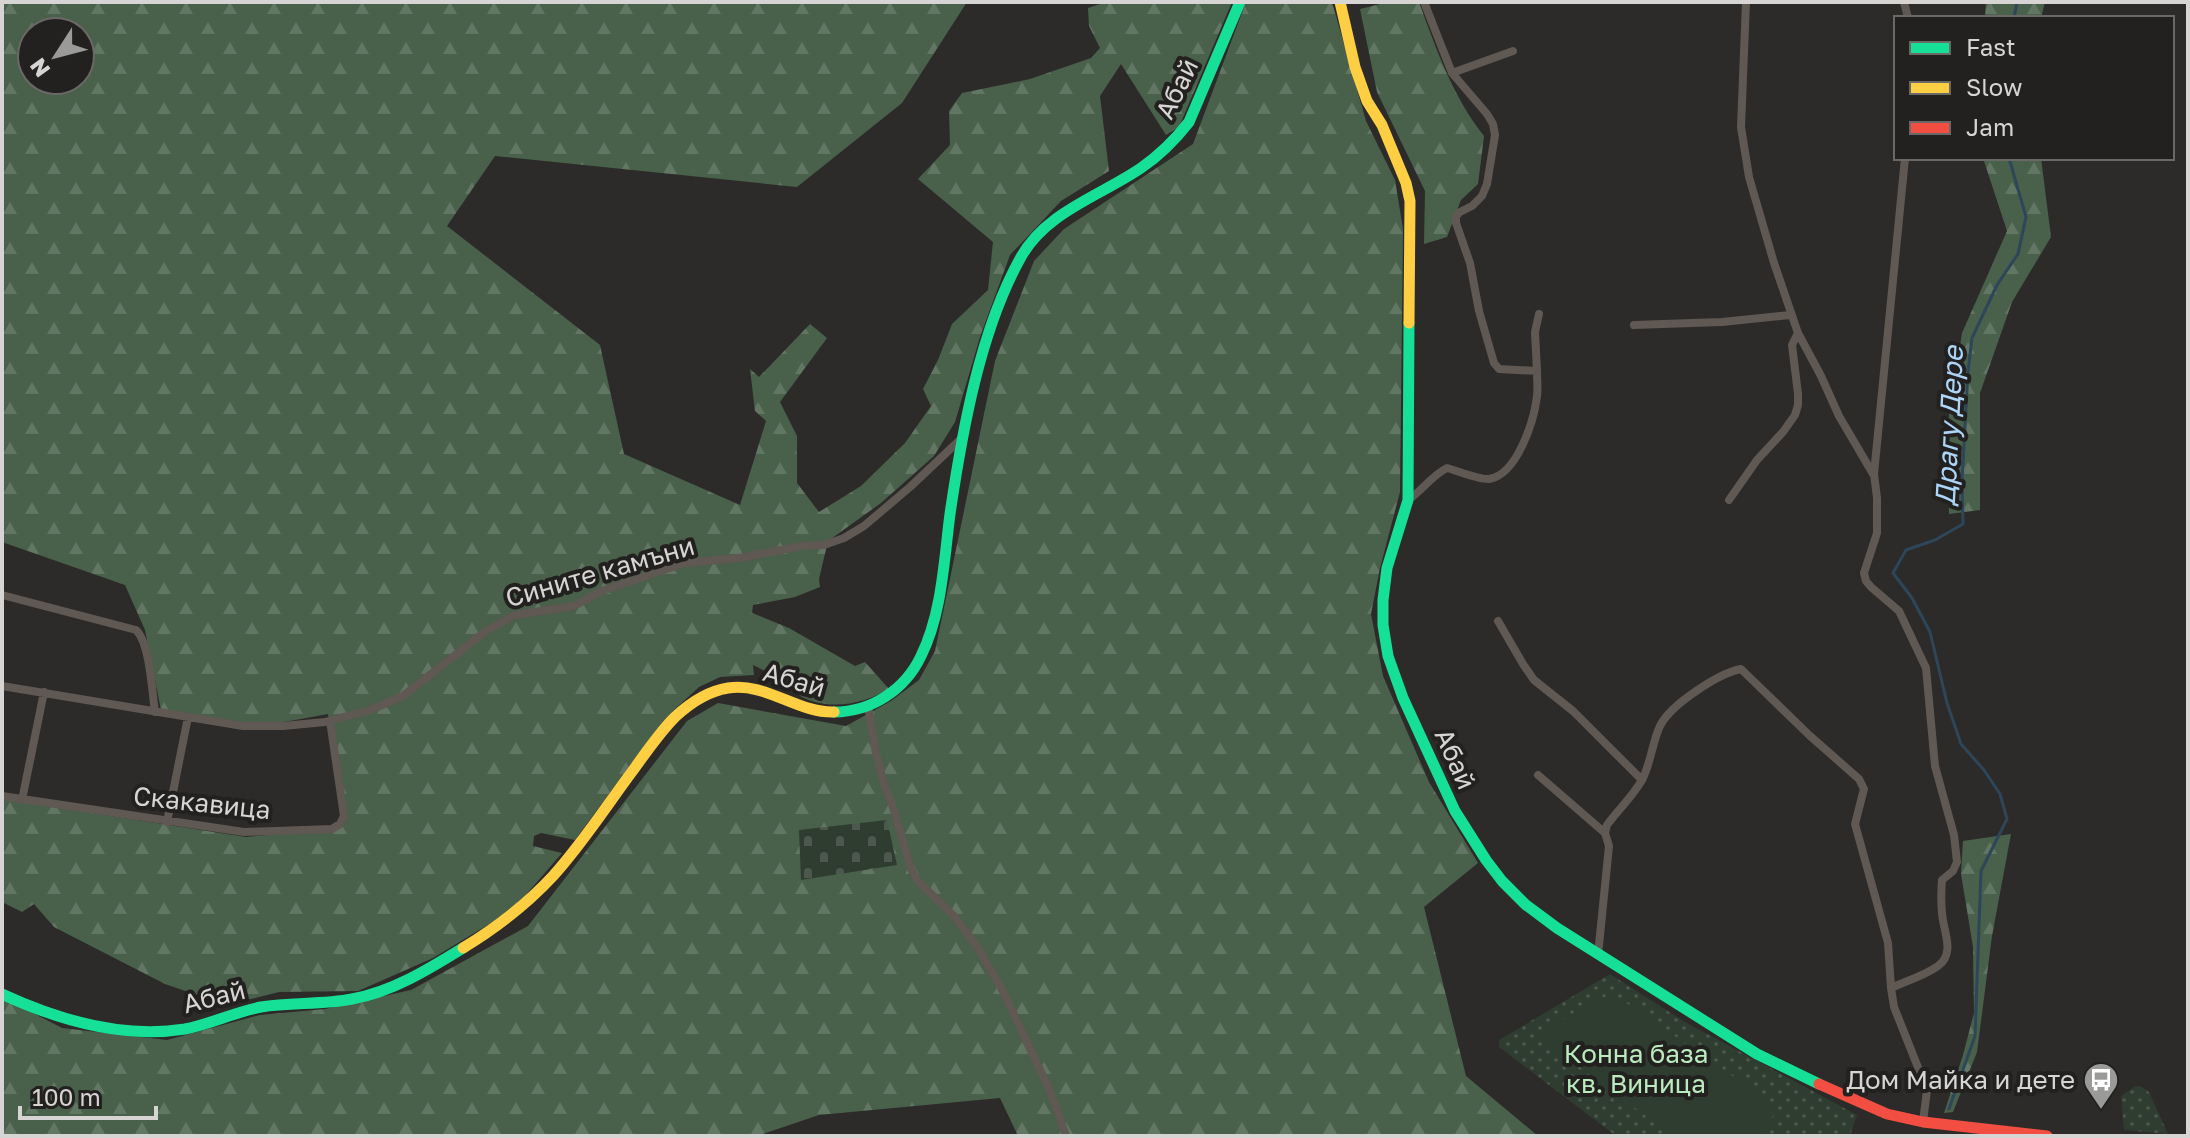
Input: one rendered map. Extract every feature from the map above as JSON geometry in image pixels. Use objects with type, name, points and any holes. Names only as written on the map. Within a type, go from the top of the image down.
[{"type":"street","name":"Абай","points":[[2,994],[51,1016],[88,1024],[159,1032],[188,1028],[250,1010],[366,996],[417,974],[511,917],[561,866],[674,718],[689,704],[704,696],[738,687],[774,695],[804,708],[826,713],[847,713],[886,697],[915,669],[926,646],[935,616],[973,387],[1020,258],[1035,236],[1057,217],[1139,171],[1178,138],[1189,122],[1240,2]]},
{"type":"street","name":"Абай","points":[[1340,2],[1355,67],[1367,101],[1387,137],[1406,183],[1410,201],[1408,500],[1387,568],[1383,625],[1388,656],[1403,698],[1455,811],[1494,871],[1526,905],[1598,955],[1757,1054],[1887,1114],[1923,1122],[2047,1136]]},
{"type":"street","points":[[1424,2],[1452,73],[1493,124],[1495,135],[1487,184],[1482,196],[1456,216],[1456,223],[1470,263],[1479,311],[1494,363],[1499,369],[1537,371]]},
{"type":"street","points":[[1746,2],[1741,127],[1749,177],[1790,315],[1839,416],[1874,474]]},
{"type":"street","points":[[1452,73],[1513,51]]},
{"type":"street","points":[[1891,988],[1934,969],[1947,956],[1942,880],[1953,871],[1957,862],[1954,835],[1935,766],[1926,668],[1899,611],[1871,587],[1864,573],[1877,533],[1874,474],[1905,160]]},
{"type":"street","points":[[1408,500],[1447,468],[1485,480],[1502,475],[1513,465],[1533,417],[1538,394],[1535,332],[1539,314]]},
{"type":"street","points":[[1634,325],[1722,322],[1790,315]]},
{"type":"street","points":[[1729,500],[1757,460],[1795,415],[1798,394],[1792,345],[1798,333]]},
{"type":"street","name":"Сините камъни","points":[[2,686],[243,726],[330,721],[370,710],[403,696],[476,638],[515,615],[574,606],[602,591],[684,563],[824,545],[844,538],[864,526],[910,487],[963,437]]},
{"type":"street","points":[[2,595],[136,630],[141,634],[146,652],[155,712]]},
{"type":"street","points":[[1498,621],[1534,680],[1573,711],[1642,780]]},
{"type":"street","points":[[1598,955],[1609,846],[1605,833],[1607,825],[1642,780],[1660,726],[1666,718],[1697,689],[1732,670],[1741,669],[1859,779],[1864,789],[1855,824],[1888,943],[1894,1007],[1927,1090],[1923,1122]]},
{"type":"street","points":[[22,800],[44,692]]},
{"type":"street","points":[[868,706],[884,784],[911,869],[917,880],[954,916],[978,948],[1004,993],[1051,1093],[1066,1136]]},
{"type":"street","points":[[167,822],[188,717]]},
{"type":"street","name":"Скакавица","points":[[2,796],[244,832],[332,829],[340,824],[344,816],[330,721]]},
{"type":"street","points":[[1538,775],[1605,833]]},
{"type":"green space","points":[[2,2],[967,2],[902,103],[797,187],[495,156],[447,226],[600,345],[624,454],[740,505],[766,421],[755,411],[750,369],[759,377],[810,324],[827,338],[780,402],[797,436],[797,483],[819,512],[861,486],[905,443],[931,406],[923,389],[952,324],[988,290],[993,242],[918,179],[950,145],[949,111],[962,93],[1030,79],[1091,58],[1100,48],[1089,26],[1088,8],[1106,2],[1232,2],[1179,127],[1166,135],[1121,64],[1100,96],[1109,171],[1061,201],[1010,255],[980,337],[955,422],[934,456],[881,503],[828,541],[820,587],[795,597],[753,605],[752,613],[789,628],[855,666],[865,662],[889,689],[858,702],[824,704],[802,697],[753,665],[754,675],[720,677],[699,687],[675,709],[645,745],[575,840],[541,833],[534,836],[533,846],[562,853],[524,897],[496,920],[433,958],[358,991],[279,992],[251,999],[217,1002],[165,984],[54,927],[34,904],[22,912],[2,902],[2,799],[246,837],[332,829],[344,815],[328,714],[262,726],[161,710],[145,630],[125,585],[2,542]]},
{"type":"green space","points":[[1246,2],[1332,2],[1366,121],[1395,180],[1403,229],[1400,492],[1371,614],[1383,676],[1429,782],[1478,863],[1424,907],[1466,1076],[1538,1136],[1018,1136],[1000,1098],[819,1115],[757,1136],[2,1136],[2,997],[62,1028],[167,1040],[260,1015],[325,1009],[411,990],[528,926],[687,721],[718,703],[846,726],[891,701],[919,680],[935,651],[995,361],[1034,261],[1064,229],[1193,144]]},
{"type":"green space","points":[[1388,2],[1419,2],[1454,89],[1484,136],[1478,184],[1461,200],[1447,237],[1424,244],[1425,191],[1377,92],[1360,9]]},
{"type":"green space","points":[[1986,2],[2045,2],[2042,16],[1985,16]]},
{"type":"green space","points":[[1984,160],[2041,160],[2051,237],[2012,302],[1980,393],[1980,510],[1949,514],[1948,422],[1962,333],[2007,231]]},
{"type":"green space","points":[[887,820],[897,865],[801,880],[799,830]]},
{"type":"green space","points":[[2011,834],[1992,936],[1977,1052],[1953,1112],[1944,1113],[1974,1013],[1973,947],[1961,874],[1963,841]]},
{"type":"green space","name":"Конна база кв. Виница","points":[[1610,974],[1685,1022],[1857,1115],[1850,1136],[1616,1136],[1499,1047],[1499,1040]]},
{"type":"green space","points":[[1612,993],[1778,1107],[1762,1136],[1673,1136],[1535,1034]]},
{"type":"green space","points":[[2140,1086],[2149,1092],[2168,1134],[2124,1130],[2121,1096]]},
{"type":"waterway","name":"Драгу Дере","points":[[2014,16],[2017,2]]},
{"type":"waterway","name":"Драгу Дере","points":[[1949,1109],[1975,1036],[1981,871],[2007,819],[2000,794],[1961,744],[1947,703],[1930,632],[1912,598],[1893,573],[1906,550],[1935,540],[1963,524],[1962,481],[1972,338],[1997,285],[2018,254],[2026,217],[2010,160]]},
{"type":"traffic: fast","points":[[834,712],[861,708],[896,689],[914,668],[928,640],[941,586],[955,482],[975,382],[994,316],[1021,257],[1032,241],[1059,216],[1141,168],[1178,135],[1189,122],[1240,2]]},
{"type":"traffic: fast","points":[[1409,323],[1408,500],[1387,568],[1383,625],[1388,656],[1403,698],[1455,811],[1486,860],[1526,905],[1557,928],[1757,1054],[1819,1084]]},
{"type":"traffic: fast","points":[[2,994],[45,1012],[91,1025],[138,1031],[185,1029],[261,1007],[367,996],[410,979],[463,948]]},
{"type":"traffic: slow","points":[[1340,2],[1355,67],[1367,101],[1382,125],[1406,183],[1410,201],[1409,323]]},
{"type":"traffic: slow","points":[[463,948],[510,915],[553,876],[659,735],[693,702],[721,690],[742,687],[807,708],[834,712]]},
{"type":"traffic: jam","points":[[1819,1084],[1887,1114],[1923,1122],[2047,1136]]},
{"type":"place","name":"Дом Майка и дете","points":[[2101,1111]]}]
